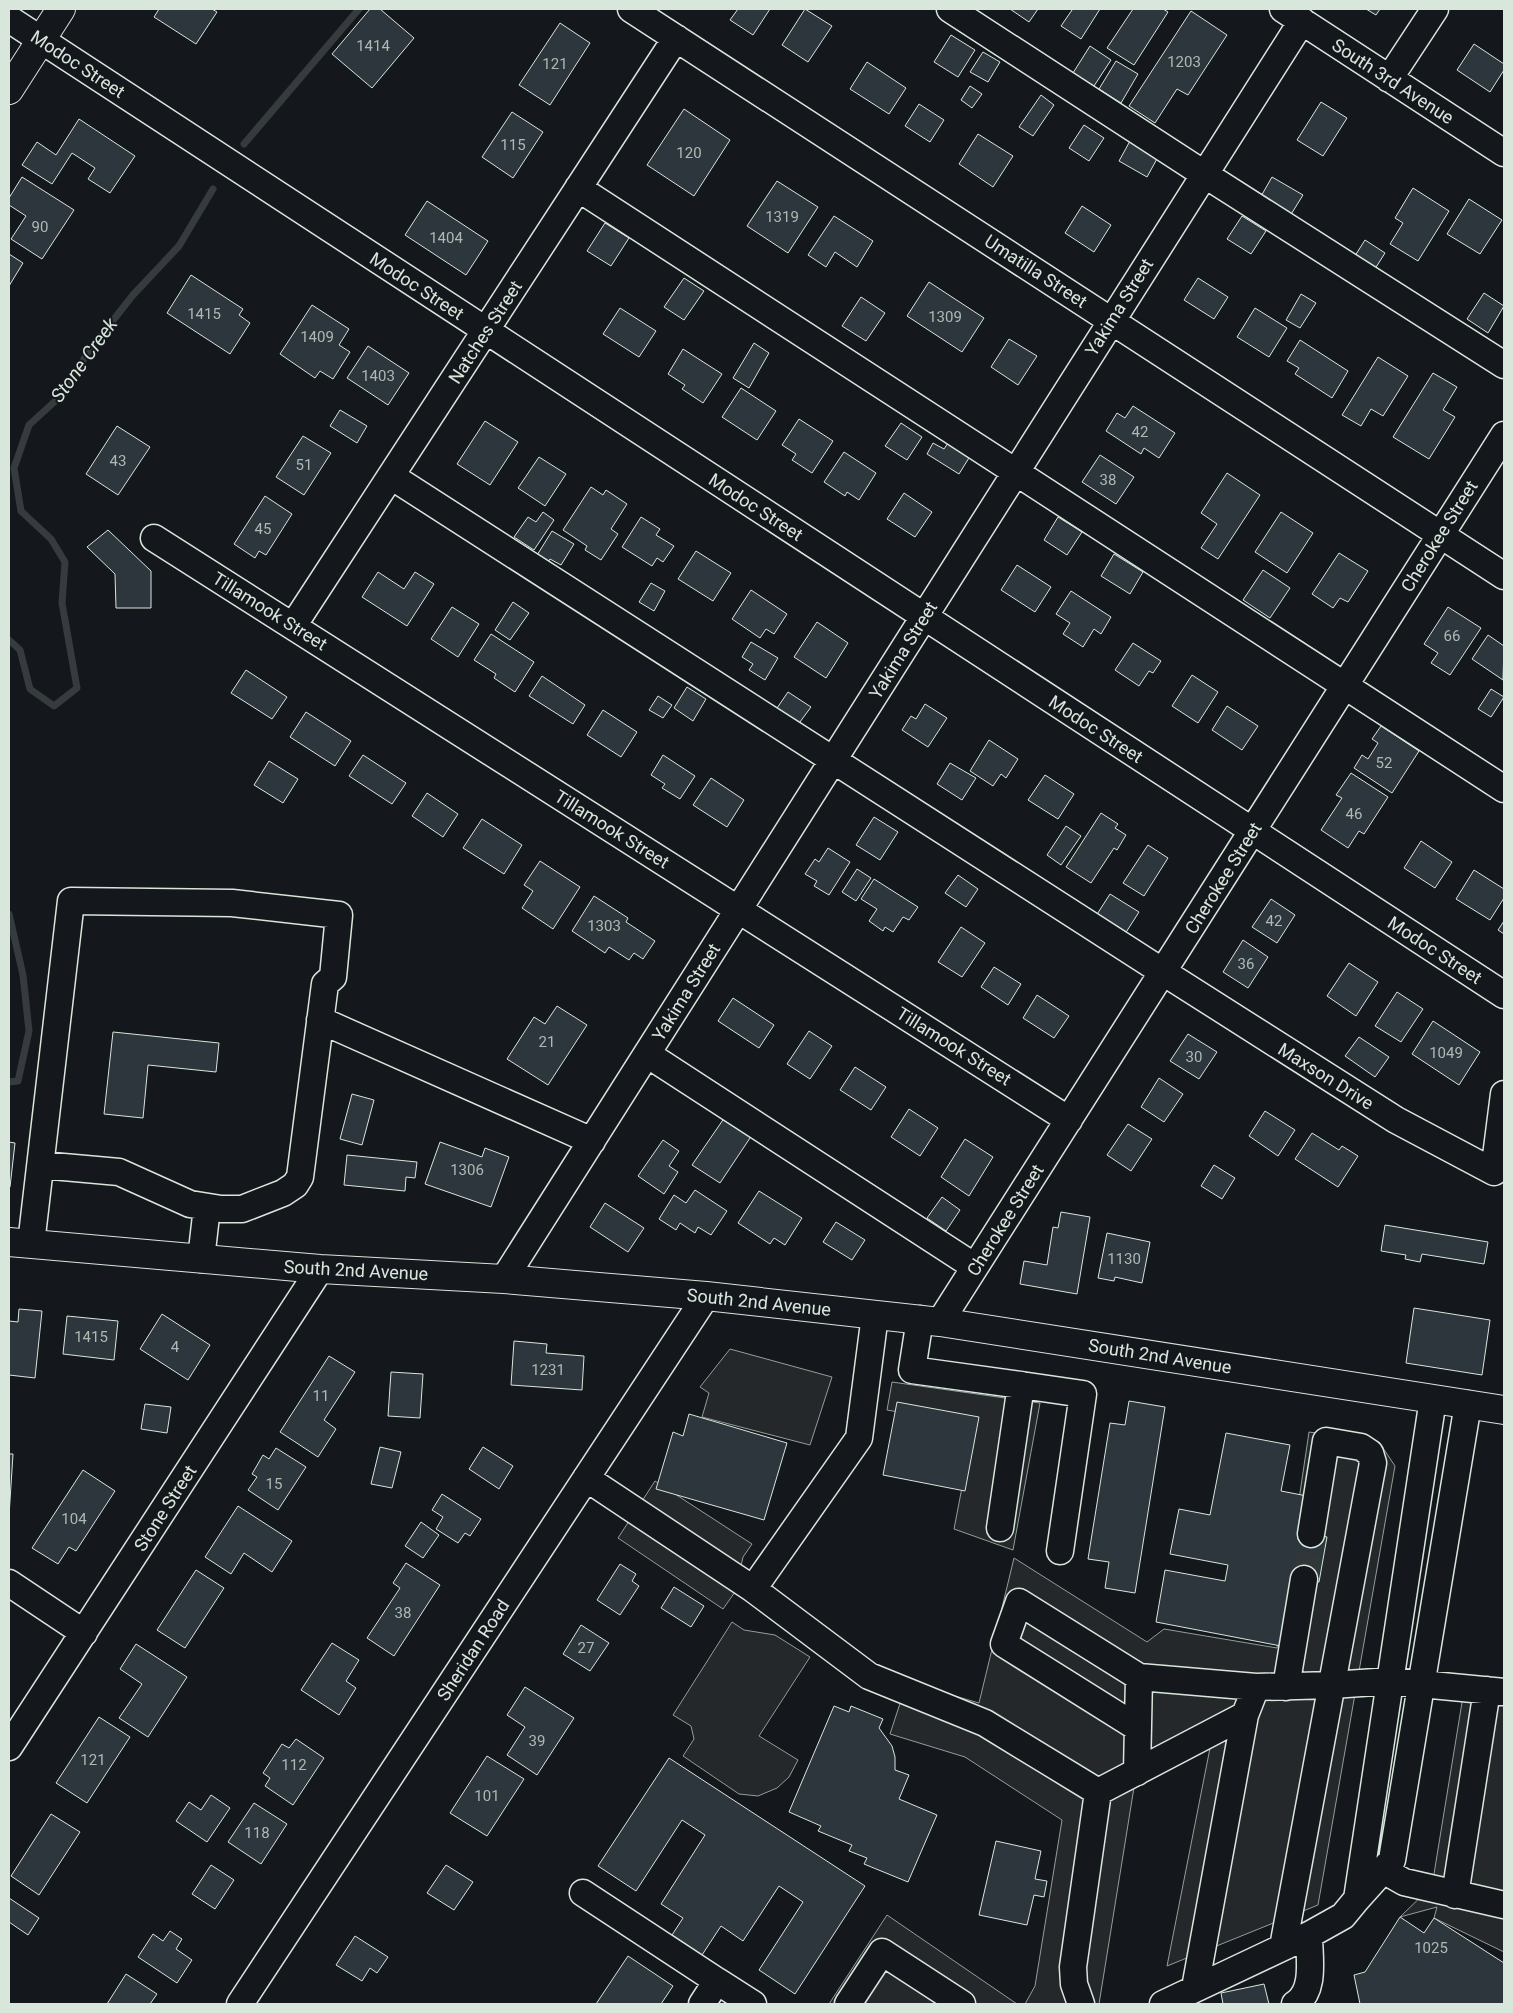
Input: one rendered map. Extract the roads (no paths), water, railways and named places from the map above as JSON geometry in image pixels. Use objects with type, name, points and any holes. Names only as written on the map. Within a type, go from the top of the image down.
[{"type":"main road","points":[[9,90],[61,9]]},
{"type":"main road","name":"South 2nd Avenue","points":[[20,1243],[320,1269],[504,1278],[706,1296],[930,1320],[1504,1410]]},
{"type":"street","name":"Umatilla Street","points":[[631,9],[1504,576]]},
{"type":"street","points":[[950,9],[1504,365]]},
{"type":"street","points":[[1390,78],[1435,9]]},
{"type":"street","name":"Yakima Street","points":[[504,1278],[1204,174],[1292,15]]},
{"type":"street","name":"South 3rd Avenue","points":[[1292,15],[1504,152]]},
{"type":"street","name":"Modoc Street","points":[[9,19],[1504,995]]},
{"type":"street","name":"Natches Street","points":[[293,626],[676,38]]},
{"type":"street","points":[[578,188],[1504,788]]},
{"type":"street","name":"Cherokee Street","points":[[930,1320],[976,1267],[1504,435]]},
{"type":"street","name":"Maxson Drive","points":[[391,476],[1396,1120],[1494,1172],[1504,1094]]},
{"type":"street","name":"Tillamook Street","points":[[154,538],[1069,1120]]},
{"type":"street","points":[[20,1243],[40,1164],[71,901],[232,903],[339,915],[333,977],[325,984],[300,1177],[295,1186],[242,1210],[220,1210],[190,1204],[119,1172],[40,1164]]},
{"type":"street","points":[[320,1020],[592,1141]]},
{"type":"street","points":[[647,1054],[976,1267]]},
{"type":"street","points":[[201,1259],[207,1207]]},
{"type":"street","name":"Stone Street","points":[[9,1747],[320,1269]]},
{"type":"street","name":"Sheridan Road","points":[[240,2004],[706,1296]]},
{"type":"street","points":[[752,1589],[859,1438],[875,1315]]},
{"type":"street","points":[[930,1320],[912,1370],[1082,1394],[1060,1551]]},
{"type":"street","points":[[1000,1528],[1020,1385]]},
{"type":"street","points":[[1357,1898],[1433,1399]]},
{"type":"street","points":[[1182,1998],[1309,1935],[1342,1916],[1392,1860],[1468,1404]]},
{"type":"street","points":[[1283,1947],[1373,1463],[1370,1453],[1361,1447],[1326,1442],[1311,1534]]},
{"type":"street","points":[[586,1478],[752,1589],[869,1676],[985,1723],[1098,1792]]},
{"type":"street","points":[[1286,1687],[1304,1579]]},
{"type":"street","points":[[9,1583],[84,1632]]},
{"type":"street","points":[[1138,1728],[1004,1644],[1019,1602],[1139,1677],[1256,1687],[1390,1681],[1421,1682],[1496,1691],[1455,1895]]},
{"type":"street","points":[[1137,1772],[1139,1677]]},
{"type":"street","points":[[1182,1998],[1245,1715],[1256,1687]]},
{"type":"street","points":[[1098,1792],[1245,1715]]},
{"type":"street","points":[[1081,2004],[1074,1984],[1073,1967],[1098,1792]]},
{"type":"street","points":[[1383,1870],[1404,1882],[1504,1905]]},
{"type":"street","points":[[583,1893],[753,2004]]},
{"type":"street","points":[[1295,2004],[1307,1992],[1309,1983],[1309,1935]]},
{"type":"street","points":[[848,2004],[882,1952],[962,2004]]},
{"type":"street","points":[[702,2004],[717,1981]]},
{"type":"waterway","name":"Stone Creek","points":[[244,144],[359,9]]},
{"type":"waterway","name":"Stone Creek","points":[[9,640],[20,650],[30,689],[54,706],[77,688],[62,603],[65,562],[51,539],[21,511],[14,468],[29,425],[64,393],[88,352],[133,295],[179,246],[213,189]]},
{"type":"waterway","name":"Stone Creek","points":[[9,914],[23,975],[29,1031],[18,1081],[9,1082]]},
{"type":"tunnel","points":[[1304,1579],[1311,1534]]}]
